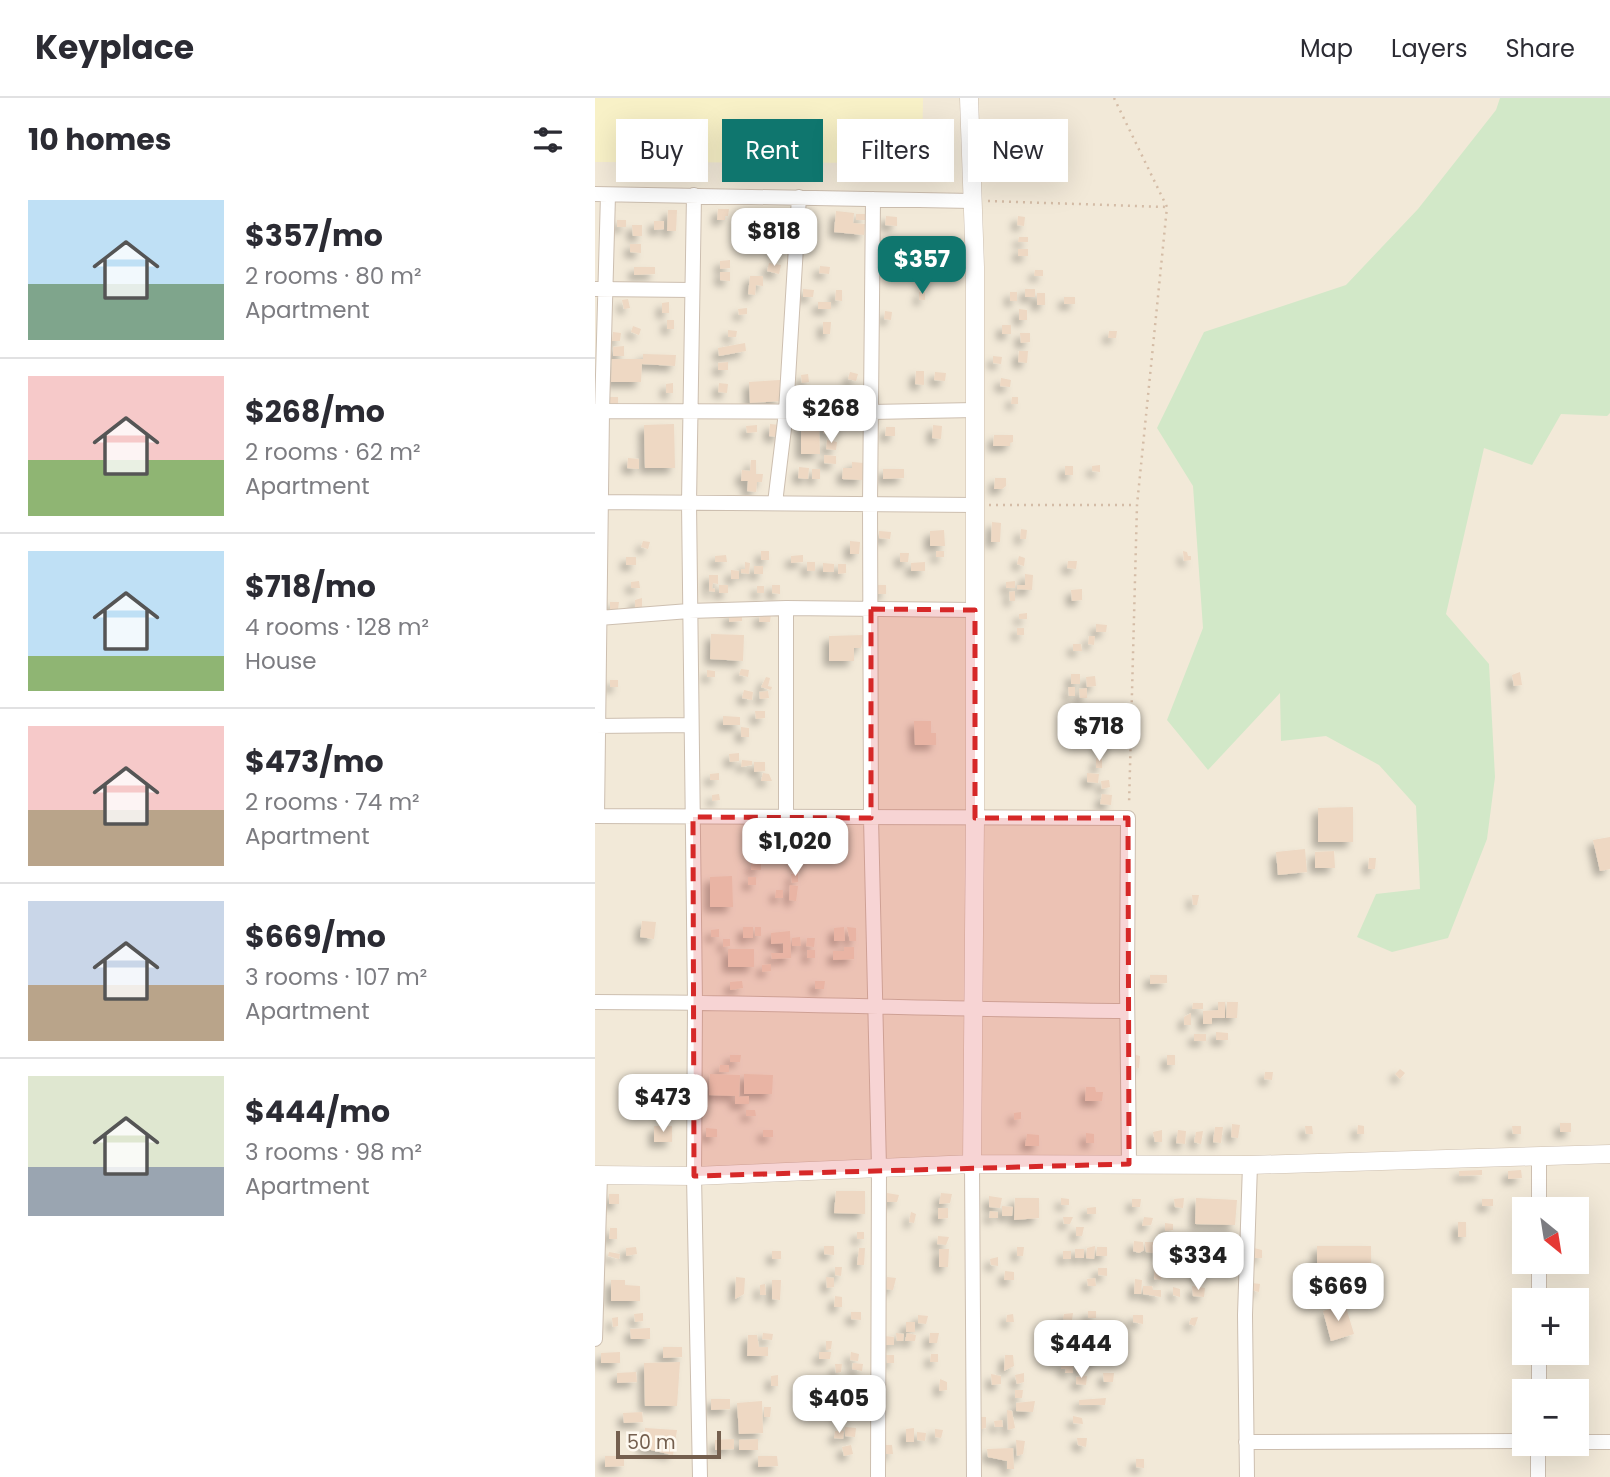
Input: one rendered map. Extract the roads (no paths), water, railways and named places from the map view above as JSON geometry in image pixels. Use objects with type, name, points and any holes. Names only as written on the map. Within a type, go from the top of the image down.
[{"type":"street","points":[[969,98],[975,267],[972,1164],[974,1477]]},
{"type":"street","points":[[972,201],[601,195],[596,816],[1128,818],[1129,1164]]},
{"type":"street","points":[[694,195],[689,611],[695,1002],[694,1176],[700,1477]]},
{"type":"street","points":[[775,503],[786,412],[799,197]]},
{"type":"street","points":[[873,199],[871,818],[879,1168],[878,1477]]},
{"type":"street","points":[[600,289],[692,290]]},
{"type":"street","points":[[598,411],[975,410]]},
{"type":"street","points":[[598,502],[975,505]]},
{"type":"street","points":[[599,618],[689,611],[786,608],[975,610]]},
{"type":"street","points":[[786,608],[786,817]]},
{"type":"street","points":[[597,726],[691,725]]},
{"type":"street","points":[[595,1002],[1127,1011]]},
{"type":"street","points":[[595,1339],[598,1175],[694,1176],[972,1164],[1250,1165],[1610,1154]]},
{"type":"street","points":[[1539,1155],[1539,1197]]},
{"type":"street","points":[[1247,1477],[1245,1315],[1250,1165]]},
{"type":"street","points":[[1246,1442],[1512,1441]]},
{"type":"street","points":[[1589,1441],[1610,1442]]},
{"type":"street","points":[[1538,1456],[1538,1477]]}]
